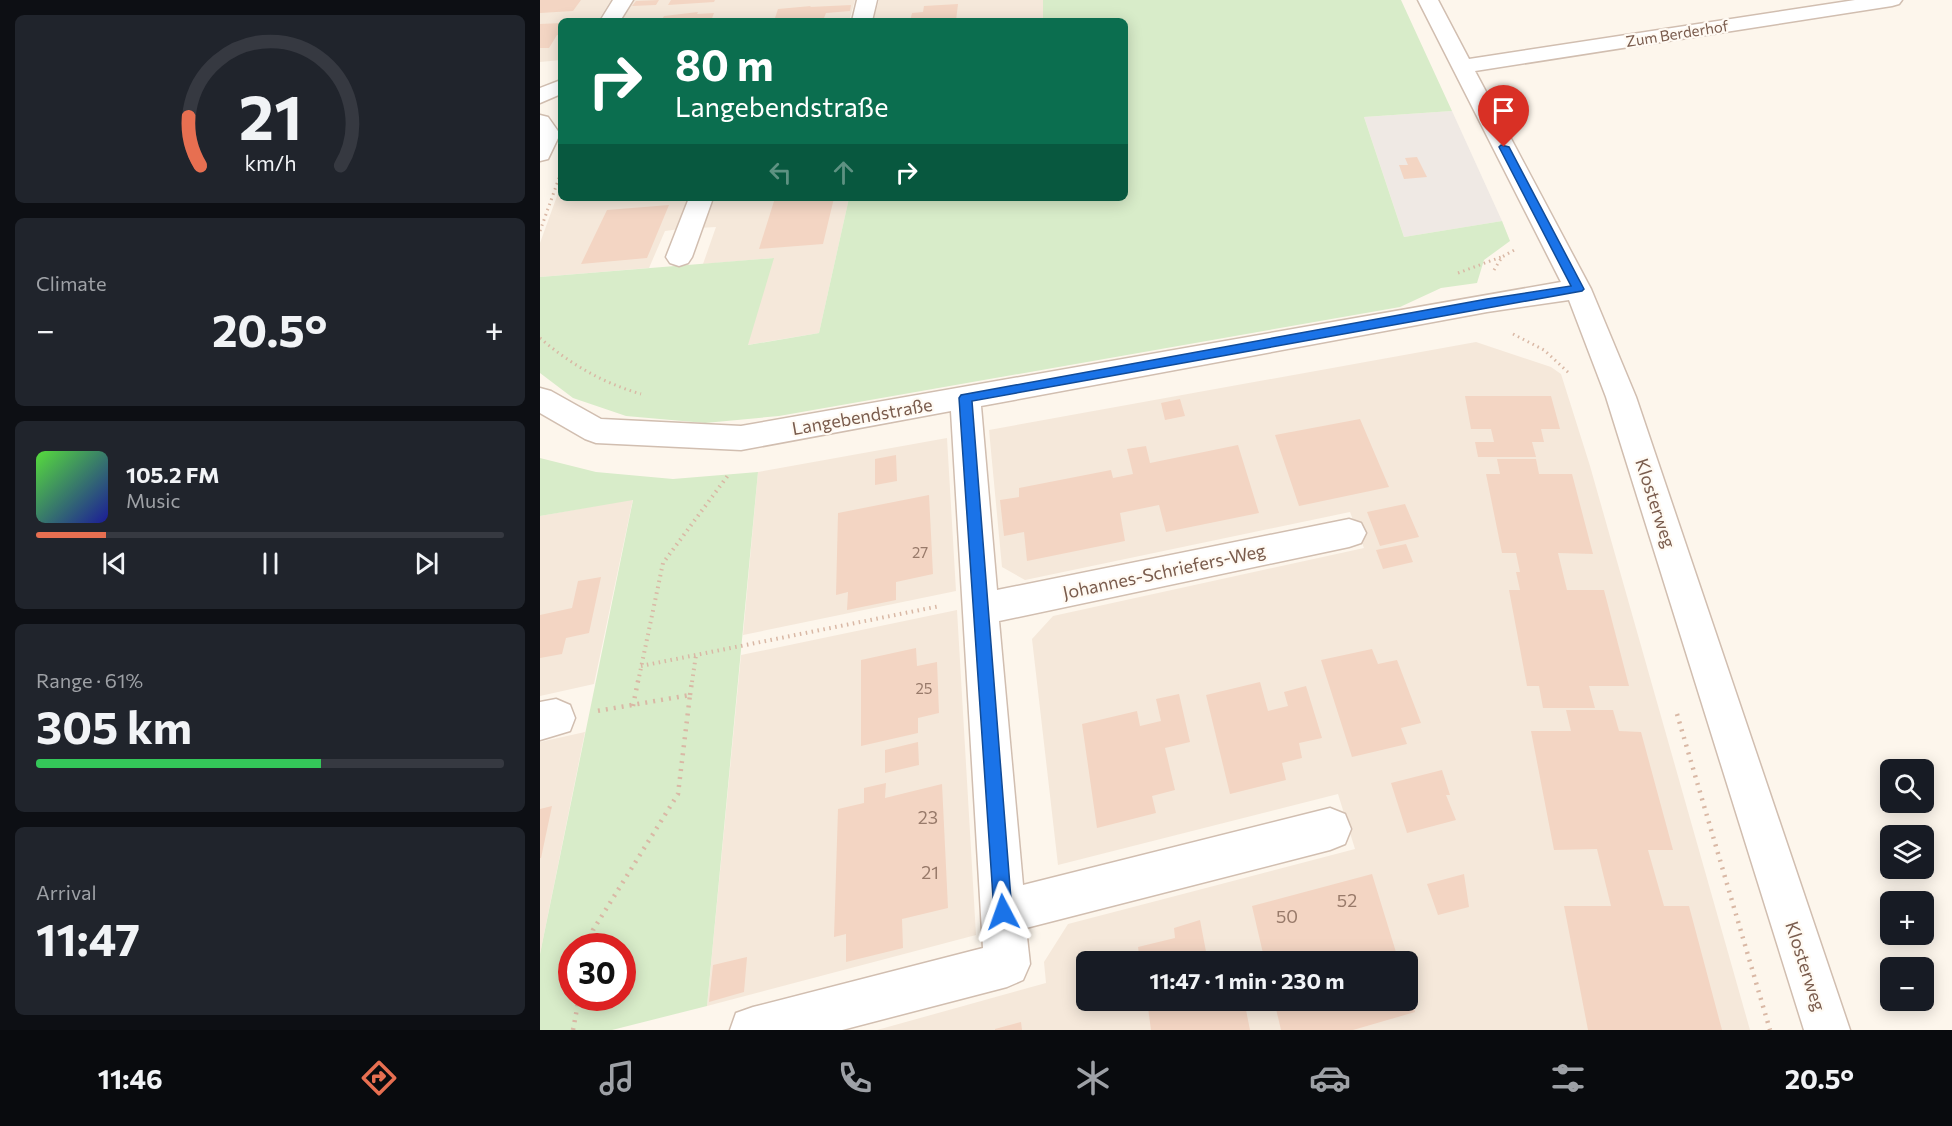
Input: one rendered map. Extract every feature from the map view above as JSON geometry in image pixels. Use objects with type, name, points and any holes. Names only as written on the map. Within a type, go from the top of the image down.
[{"type":"street","points":[[612,18],[623,0]]},
{"type":"street","points":[[863,18],[867,0]]},
{"type":"street","name":"Klosterweg","points":[[1428,0],[1578,289],[1621,397],[1827,1030]]},
{"type":"street","name":"Zum Berderhof","points":[[1461,67],[1892,0]]},
{"type":"street","points":[[540,96],[558,87]]},
{"type":"street","points":[[540,122],[549,134],[540,154]]},
{"type":"street","points":[[679,257],[700,201]]},
{"type":"street","name":"Langebendstraße","points":[[540,399],[596,431],[741,438],[1487,303],[1578,289]]},
{"type":"street","points":[[753,1030],[1006,964],[965,398]]},
{"type":"street","name":"Johannes-Schriefers-Weg","points":[[979,604],[1348,533]]},
{"type":"street","points":[[1003,912],[1330,829]]},
{"type":"path","points":[[540,231],[558,182]]},
{"type":"path","points":[[1452,275],[1502,257]]},
{"type":"path","points":[[1509,332],[1544,350],[1578,380]]},
{"type":"path","points":[[540,338],[556,352],[585,370],[611,383],[645,395]]},
{"type":"path","points":[[690,695],[633,706],[663,563],[727,479],[741,438]]},
{"type":"path","points":[[641,666],[979,604]]},
{"type":"path","points":[[591,933],[678,794],[696,655]]},
{"type":"path","points":[[1676,711],[1770,1030]]},
{"type":"path","points":[[573,1030],[577,1011]]},
{"type":"shaded area","points":[[540,0],[611,0],[600,18],[558,18],[558,60],[540,62]]},
{"type":"shaded area","points":[[633,0],[855,0],[850,18],[623,18]]},
{"type":"shaded area","points":[[879,0],[1043,0],[1043,18],[874,18]]},
{"type":"shaded area","points":[[1452,111],[1502,221],[1404,237],[1364,117]]},
{"type":"shaded area","points":[[558,193],[558,201],[686,201],[685,205],[690,205],[680,229],[665,231],[649,268],[540,277],[540,243]]},
{"type":"shaded area","points":[[714,201],[848,201],[819,333],[747,345],[773,258],[703,264],[716,227],[699,228],[708,203]]},
{"type":"shaded area","points":[[1476,342],[1551,367],[1561,374],[1590,466],[1750,1030],[877,1030],[1046,983],[1044,962],[1068,924],[1355,849],[1338,794],[1058,865],[1032,639],[1053,616],[1364,548],[1350,512],[1025,580],[1002,567],[989,430]]},
{"type":"shaded area","points":[[947,438],[956,591],[743,635],[758,472]]},
{"type":"shaded area","points":[[633,499],[594,684],[540,696],[540,516]]},
{"type":"shaded area","points":[[957,610],[976,935],[707,1006],[741,655]]},
{"type":"shaded area","points":[[585,732],[540,954],[540,742]]},
{"type":"green space","points":[[1043,0],[1401,0],[1452,111],[1364,117],[1404,237],[1502,221],[1510,241],[1484,260],[1477,283],[1441,288],[1400,307],[779,416],[705,423],[626,416],[573,398],[540,373],[540,277],[774,258],[748,345],[819,333],[848,201],[1128,201],[1128,18],[1043,18]]},
{"type":"green space","points":[[540,458],[596,472],[673,479],[758,472],[707,1006],[612,1030],[540,1030],[540,954],[633,500],[540,516]]},
{"type":"building","points":[[540,0],[581,0],[573,11],[540,13]]},
{"type":"building","points":[[659,0],[656,5],[632,6],[636,1]]},
{"type":"building","points":[[671,0],[715,0],[714,2],[668,5]]},
{"type":"building","points":[[958,4],[956,18],[911,18],[912,13],[923,12],[924,6]]},
{"type":"building","points":[[851,5],[850,11],[826,13],[824,18],[775,18],[778,9]]},
{"type":"building","points":[[698,12],[697,14],[714,13],[712,18],[663,18]]},
{"type":"building","points":[[558,23],[558,35],[549,48],[540,48],[540,24]]},
{"type":"building","points":[[1417,157],[1427,177],[1404,179],[1399,165],[1408,165],[1405,158]]},
{"type":"building","points":[[774,201],[833,201],[823,244],[759,249]]},
{"type":"building","points":[[669,205],[647,258],[581,264],[607,210]]},
{"type":"building","points":[[1465,396],[1551,396],[1560,429],[1541,429],[1544,442],[1532,442],[1536,457],[1478,457],[1475,442],[1494,442],[1491,429],[1471,429]]},
{"type":"building","points":[[1180,399],[1185,416],[1165,420],[1161,403]]},
{"type":"building","points":[[1360,419],[1389,487],[1299,506],[1275,435]]},
{"type":"building","points":[[1238,445],[1259,513],[1166,532],[1159,505],[1120,513],[1125,541],[1027,561],[1024,532],[1004,536],[1000,500],[1019,497],[1019,488],[1111,470],[1113,478],[1133,474],[1127,449],[1146,446],[1150,463]]},
{"type":"building","points":[[896,455],[897,481],[875,485],[875,459]]},
{"type":"building","points":[[1497,459],[1536,459],[1539,474],[1572,474],[1593,554],[1558,553],[1567,590],[1604,590],[1629,686],[1589,686],[1595,708],[1543,708],[1539,686],[1527,686],[1509,590],[1520,590],[1516,572],[1520,572],[1516,553],[1502,553],[1486,474],[1500,474]]},
{"type":"building","points":[[929,495],[933,574],[896,582],[896,600],[847,610],[848,592],[836,595],[838,513]]},
{"type":"building","points":[[1405,504],[1419,537],[1380,546],[1367,512]]},
{"type":"building","points":[[1406,544],[1413,562],[1383,569],[1376,550]]},
{"type":"building","points":[[601,577],[589,633],[566,638],[562,654],[540,658],[540,615],[572,608],[578,581]]},
{"type":"building","points":[[916,648],[917,666],[937,662],[939,713],[918,718],[918,733],[861,746],[861,660]]},
{"type":"building","points":[[1372,649],[1378,664],[1397,660],[1421,723],[1401,728],[1407,744],[1352,757],[1321,660]]},
{"type":"building","points":[[1260,682],[1268,711],[1288,706],[1284,692],[1306,686],[1322,738],[1299,743],[1302,758],[1282,763],[1286,780],[1230,794],[1206,695]]},
{"type":"building","points":[[1179,694],[1190,742],[1165,748],[1175,790],[1152,796],[1156,813],[1097,828],[1082,724],[1137,711],[1140,726],[1161,721],[1156,699]]},
{"type":"building","points":[[1566,710],[1613,710],[1619,731],[1641,732],[1673,850],[1648,850],[1664,906],[1689,906],[1722,1030],[1588,1030],[1564,906],[1611,906],[1597,849],[1554,850],[1531,731],[1571,731]]},
{"type":"building","points":[[918,742],[919,765],[885,773],[885,750]]},
{"type":"building","points":[[1442,770],[1450,795],[1446,795],[1456,820],[1407,833],[1391,783]]},
{"type":"building","points":[[886,783],[885,798],[942,784],[948,908],[902,919],[903,948],[846,962],[846,934],[834,937],[838,809],[864,803],[864,788]]},
{"type":"building","points":[[552,806],[541,858],[540,858],[540,809]]},
{"type":"building","points":[[1372,874],[1396,951],[1262,951],[1252,906]]},
{"type":"building","points":[[1464,874],[1469,907],[1438,915],[1427,884]]},
{"type":"building","points":[[1200,920],[1206,951],[1139,951],[1138,947],[1175,938],[1174,928]]},
{"type":"building","points":[[747,957],[744,992],[709,1002],[713,965]]},
{"type":"building","points":[[1148,1011],[1246,1011],[1250,1030],[1151,1030]]},
{"type":"building","points":[[1277,1011],[1415,1012],[1353,1030],[1281,1030]]},
{"type":"building","points":[[1021,1022],[1022,1030],[995,1030],[995,1029]]},
{"type":"route","points":[[1003,912],[965,398],[1487,303],[1578,289],[1504,147]]}]
